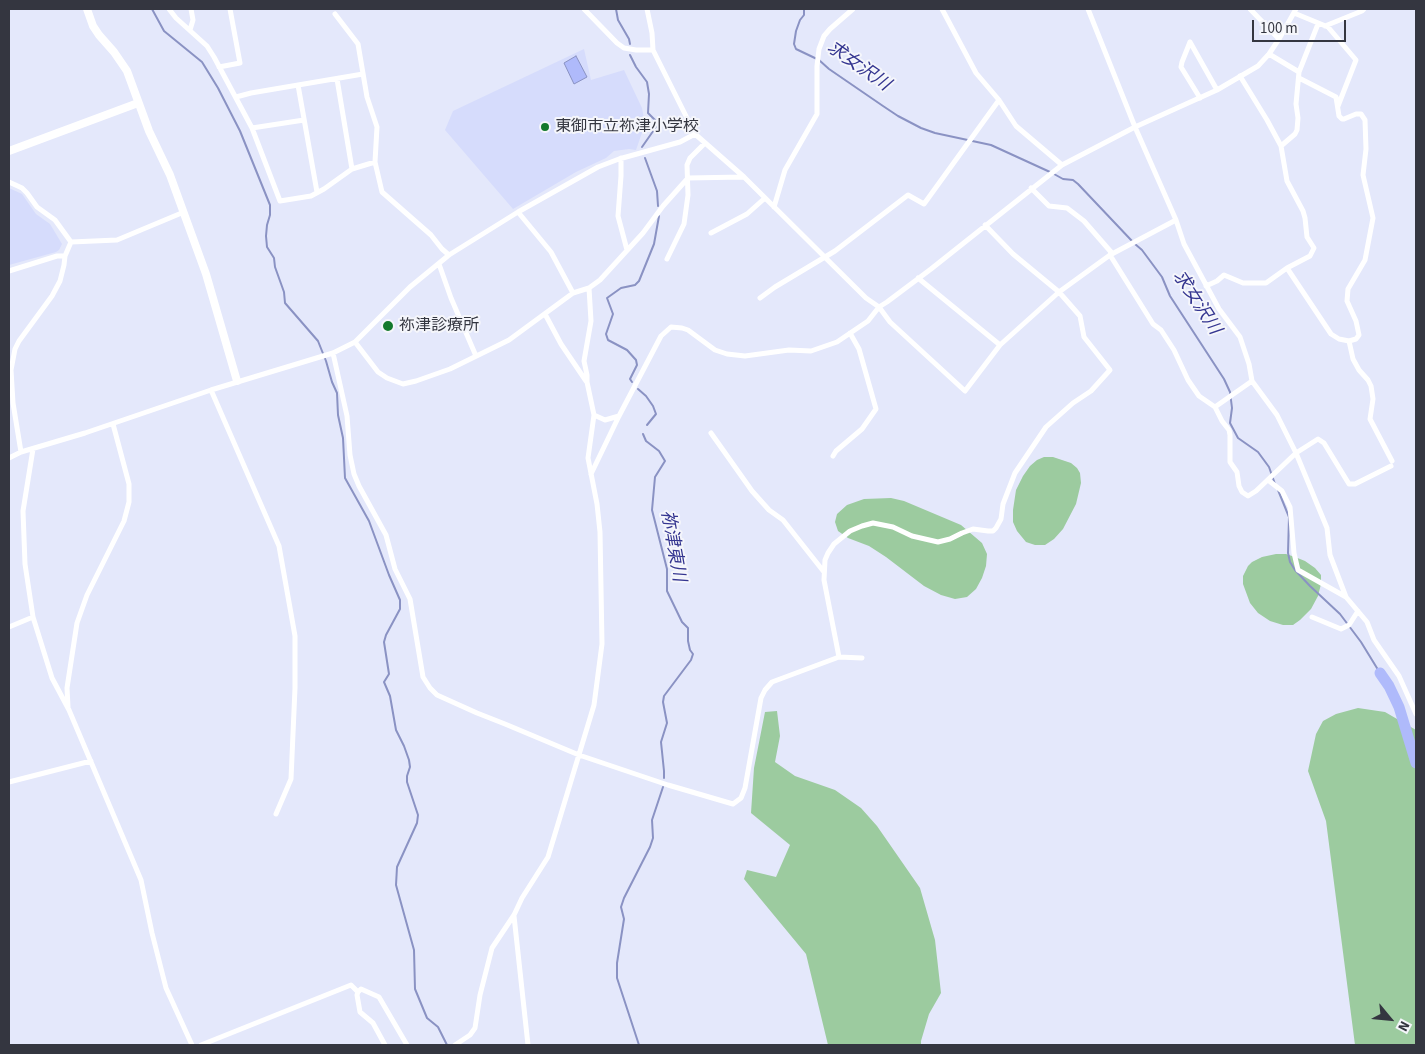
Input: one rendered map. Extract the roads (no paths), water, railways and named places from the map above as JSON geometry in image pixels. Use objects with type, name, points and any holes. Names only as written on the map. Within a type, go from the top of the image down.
[{"type":"street","points":[[87,9],[99,36],[124,66],[149,130],[170,175],[206,274],[237,382]]},
{"type":"street","points":[[170,9],[176,18],[207,46],[252,128],[280,201],[311,196],[352,169],[375,162]]},
{"type":"street","points":[[190,30],[193,20],[191,9]]},
{"type":"street","points":[[219,67],[240,63],[230,9]]},
{"type":"street","points":[[584,9],[624,48],[653,50]]},
{"type":"street","points":[[647,9],[653,50],[695,134],[744,177],[866,298],[879,307],[890,322],[965,391],[1000,345],[1059,292],[1110,255],[1176,220]]},
{"type":"street","points":[[774,207],[785,170],[817,114],[817,66],[819,49],[824,36],[853,9]]},
{"type":"street","points":[[942,9],[976,73],[999,100],[1016,126],[1062,164]]},
{"type":"street","points":[[1088,9],[1135,127],[1176,220],[1184,244],[1219,309],[1240,337],[1249,364],[1252,381],[1277,415],[1296,453],[1327,528],[1330,555],[1346,597],[1367,622],[1374,640],[1399,676],[1416,714]]},
{"type":"street","points":[[1250,9],[1279,39]]},
{"type":"street","points":[[1325,26],[1364,9]]},
{"type":"street","points":[[591,474],[661,336],[671,327],[688,330],[716,350],[726,354],[745,356],[789,350],[811,350],[837,342],[868,320],[879,307],[1062,164],[1135,127],[1217,90],[1258,66],[1269,54],[1295,11],[1328,28],[1356,60],[1338,106]]},
{"type":"street","points":[[335,14],[358,44],[367,97],[377,127],[375,162],[382,192],[431,235],[449,255]]},
{"type":"street","points":[[1281,146],[1297,130],[1296,104],[1299,75],[1318,24]]},
{"type":"street","points":[[1200,98],[1181,67],[1190,42],[1217,90]]},
{"type":"street","points":[[1269,54],[1336,97],[1342,119],[1362,114],[1365,120],[1366,149],[1362,175],[1373,218],[1365,260],[1348,289],[1347,300],[1356,321],[1358,335],[1356,339],[1350,341],[1339,339],[1331,334],[1287,268]]},
{"type":"street","points":[[236,97],[363,74]]},
{"type":"street","points":[[1206,286],[1217,282],[1224,275],[1243,283],[1266,283],[1287,268],[1310,256],[1314,248],[1307,237],[1303,211],[1287,181],[1281,146],[1240,76]]},
{"type":"street","points":[[338,79],[352,169]]},
{"type":"street","points":[[298,85],[317,192]]},
{"type":"street","points":[[760,298],[826,257],[908,195],[924,204],[999,100]]},
{"type":"street","points":[[9,151],[138,103]]},
{"type":"street","points":[[252,128],[304,120]]},
{"type":"street","points":[[9,458],[21,452],[113,424],[211,390],[333,353],[355,342],[410,287],[449,255],[518,212],[598,166],[680,142],[695,134]]},
{"type":"street","points":[[667,259],[684,224],[688,195],[687,165],[690,158],[705,143]]},
{"type":"street","points":[[621,158],[618,216],[627,250]]},
{"type":"street","points":[[355,342],[378,372],[387,378],[403,384],[450,369],[509,340],[573,292],[589,288],[600,280],[643,233],[663,206],[688,178],[744,177]]},
{"type":"street","points":[[9,182],[22,188],[37,207],[55,220],[72,242]]},
{"type":"street","points":[[1031,188],[1049,206],[1067,208],[1084,222],[1111,252],[1110,255],[1153,324],[1161,330],[1174,350],[1188,380],[1199,396],[1215,406],[1222,421],[1229,430],[1230,462],[1237,472],[1242,492],[1248,496],[1296,453],[1318,439],[1324,443],[1349,484],[1355,484],[1392,463],[1370,420],[1373,398],[1371,386],[1353,359],[1350,341]]},
{"type":"street","points":[[711,232],[747,214],[765,198]]},
{"type":"street","points":[[72,242],[117,240],[184,212]]},
{"type":"street","points":[[518,212],[551,252],[573,292]]},
{"type":"street","points":[[839,657],[824,580],[826,560],[834,544],[850,531],[862,526],[878,523],[893,527],[917,538],[938,542],[973,529],[993,531],[1001,519],[1003,504],[1016,473],[1046,427],[1073,403],[1091,391],[1110,370],[1084,337],[1080,316],[1059,292],[1013,254],[986,224]]},
{"type":"street","points":[[21,452],[13,404],[11,370],[15,349],[52,296],[60,281],[65,256],[72,242]]},
{"type":"street","points":[[9,271],[57,256],[65,256]]},
{"type":"street","points":[[439,264],[451,298],[476,356]]},
{"type":"street","points":[[918,278],[1000,345]]},
{"type":"street","points":[[454,1045],[470,1035],[475,1028],[480,995],[492,948],[548,857],[594,705],[602,644],[600,532],[597,504],[588,458],[594,415],[584,361],[591,321],[589,288]]},
{"type":"street","points":[[545,314],[561,344],[587,382]]},
{"type":"street","points":[[833,456],[836,451],[862,429],[876,410],[859,349],[850,333]]},
{"type":"street","points":[[333,353],[347,416],[350,455],[354,474],[386,535],[395,569],[410,600],[424,677],[437,695],[578,755],[733,804],[741,798],[745,788],[761,698],[772,682],[839,657],[862,658]]},
{"type":"street","points":[[1215,406],[1252,381]]},
{"type":"street","points":[[211,390],[279,546],[295,636],[291,779],[276,814]]},
{"type":"street","points":[[594,415],[605,420],[619,416]]},
{"type":"street","points":[[69,710],[67,688],[77,623],[87,595],[124,521],[129,502],[129,484],[113,424]]},
{"type":"street","points":[[711,433],[752,491],[769,510],[783,520],[824,573]]},
{"type":"street","points":[[33,449],[23,511],[25,564],[32,617],[52,678],[69,710],[141,880],[166,988],[192,1045]]},
{"type":"street","points":[[1268,480],[1282,491],[1290,508],[1294,553],[1298,570],[1346,597]]},
{"type":"street","points":[[1312,617],[1341,629],[1349,624],[1358,612]]},
{"type":"street","points":[[9,627],[32,617]]},
{"type":"street","points":[[9,782],[91,761]]},
{"type":"street","points":[[514,915],[528,1045]]},
{"type":"street","points":[[201,1045],[352,985],[358,992],[360,1012],[373,1023],[385,1045]]},
{"type":"street","points":[[358,992],[361,989],[379,997],[408,1045]]},
{"type":"water","points":[[576,56],[587,77],[574,84],[564,63]]},
{"type":"waterway","points":[[152,9],[164,31],[202,62],[240,131],[270,205],[266,236],[267,247],[274,258],[275,267],[284,292],[285,303],[318,341],[326,361],[337,393],[338,415],[343,438],[345,478],[369,521],[400,600],[400,609],[384,642],[389,674],[384,682],[390,696],[396,730],[409,760],[410,767],[407,782],[418,815],[417,823],[397,867],[396,885],[414,950],[415,989],[427,1018],[438,1027],[447,1045]]},
{"type":"waterway","name":"祢津東川","points":[[616,9],[618,20],[630,44]]},
{"type":"waterway","name":"求女沢川","points":[[804,9],[804,15],[796,31],[794,44],[796,49],[819,60],[883,106],[921,128],[935,133],[991,145],[1050,172]]},
{"type":"waterway","name":"祢津東川","points":[[630,55],[647,82],[649,94],[648,113],[656,121],[656,127],[642,147]]},
{"type":"waterway","name":"祢津東川","points":[[645,158],[657,191],[658,206]]},
{"type":"waterway","name":"求女沢川","points":[[1054,174],[1063,179],[1073,180],[1078,184],[1132,241]]},
{"type":"waterway","name":"祢津東川","points":[[632,382],[630,379],[637,365],[636,360],[627,350],[608,340],[606,334],[613,314],[607,298],[621,288],[635,285],[639,281],[654,244],[659,216]]},
{"type":"waterway","name":"求女沢川","points":[[1135,244],[1142,250],[1162,277],[1170,296],[1224,379],[1230,392],[1232,408],[1230,423],[1238,438],[1258,452],[1269,467],[1275,484]]},
{"type":"waterway","name":"祢津東川","points":[[638,389],[646,396],[656,414],[647,425]]},
{"type":"waterway","name":"祢津東川","points":[[643,434],[646,441],[659,451],[665,461],[655,477],[652,510],[667,569],[667,591],[682,622],[688,628],[688,641],[693,654],[691,660],[664,696],[663,702],[667,723],[661,742],[664,778]]},
{"type":"waterway","name":"求女沢川","points":[[1278,490],[1289,517],[1288,553],[1290,562],[1310,586],[1340,614],[1361,642],[1380,673]]},
{"type":"waterway","name":"求女沢川","points":[[1380,673],[1389,686],[1399,707],[1416,763]]},
{"type":"waterway","name":"祢津東川","points":[[639,1045],[617,978],[617,963],[624,919],[621,907],[650,847],[653,838],[652,820],[663,787]]},
{"type":"place","name":"東御市立祢津小学校","points":[[545,127]]},
{"type":"place","name":"祢津診療所","points":[[388,326]]}]
